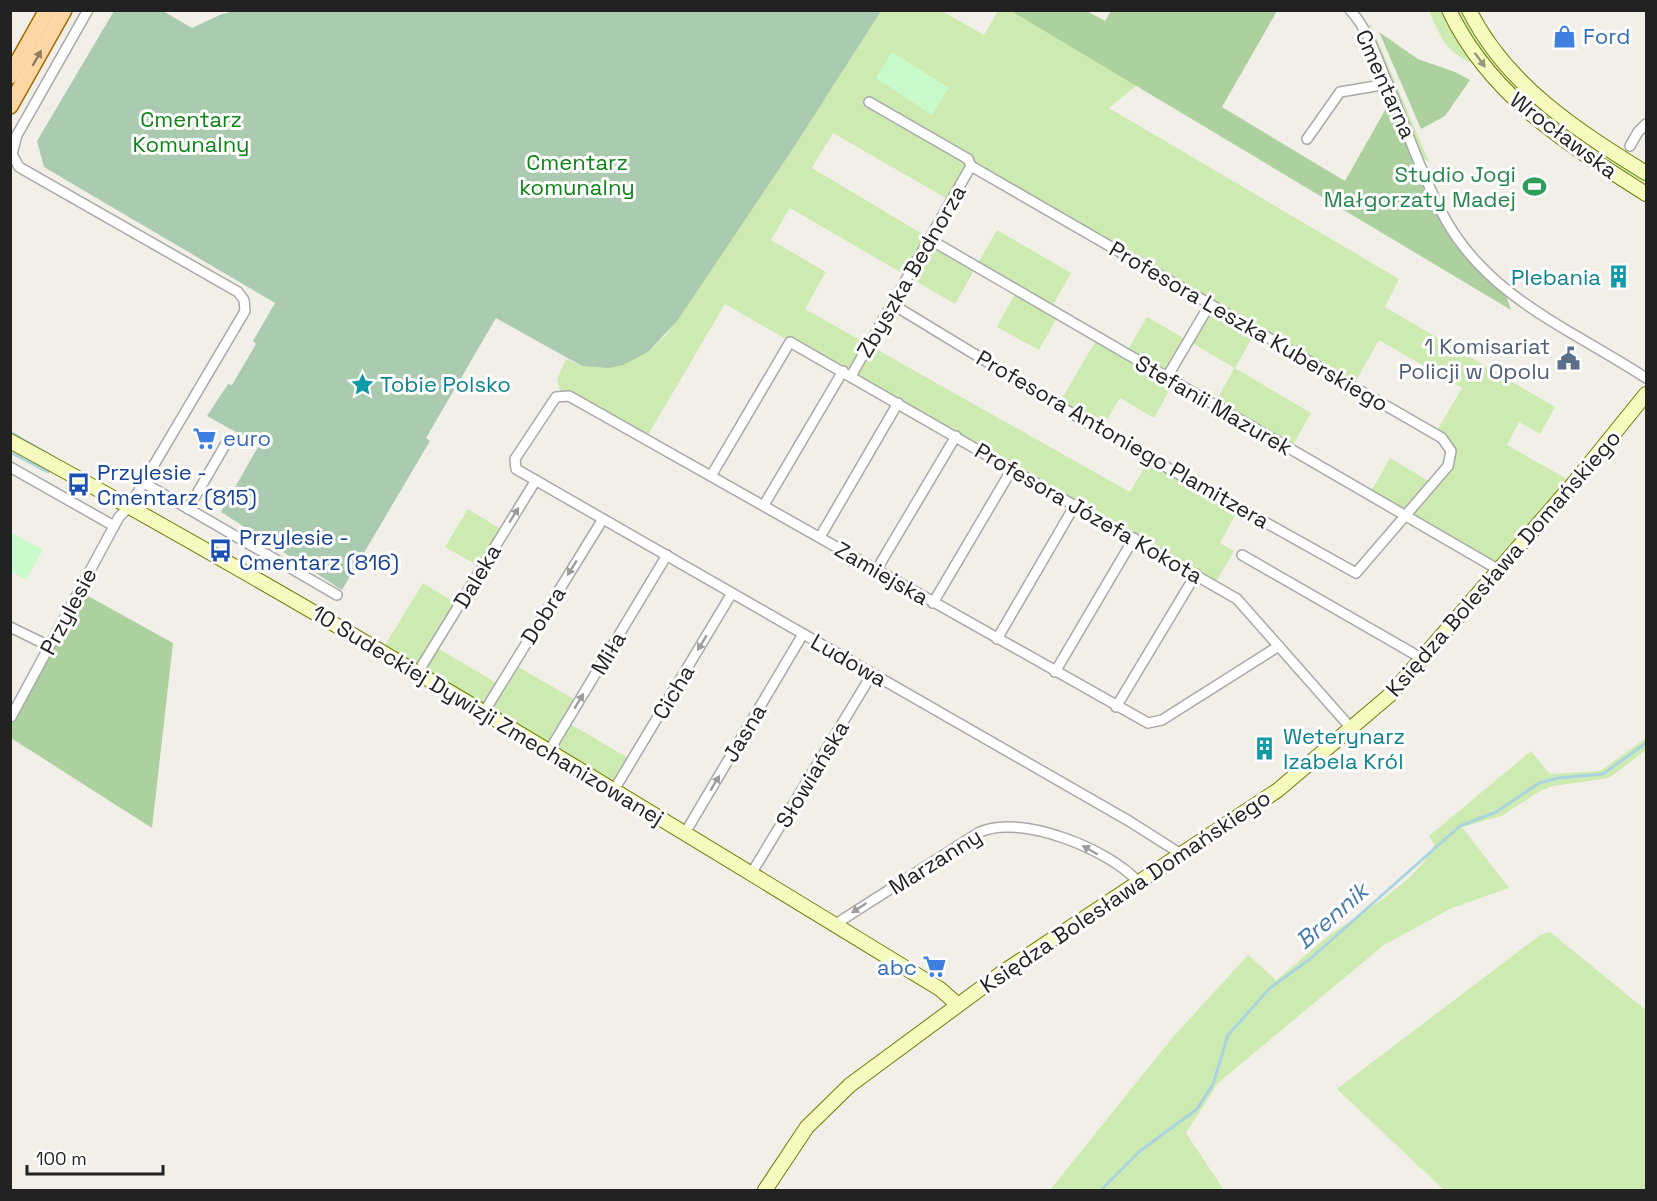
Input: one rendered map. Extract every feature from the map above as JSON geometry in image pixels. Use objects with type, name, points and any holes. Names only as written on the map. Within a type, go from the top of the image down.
[{"type":"main road","points":[[10,76],[47,10]]},
{"type":"main road","points":[[10,106],[64,10]]},
{"type":"main road","name":"Wrocławska","points":[[1449,10],[1474,52],[1507,94],[1570,145],[1647,194]]},
{"type":"main road","name":"Wrocławska","points":[[1469,10],[1491,46],[1531,93],[1564,120],[1647,173]]},
{"type":"main road","name":"Księdza Bolesława Domańskiego","points":[[769,1189],[796,1140],[825,1107],[957,1004],[1278,790],[1396,689],[1647,394]]},
{"type":"main road","name":"10 Sudeckiej Dywizji Zmechanizowanej","points":[[10,441],[418,672],[940,989],[957,1004]]},
{"type":"street","name":"Przylesie","points":[[11,717],[114,526],[144,483],[245,311],[244,300],[238,292],[16,163],[12,154],[17,135],[88,10]]},
{"type":"street","name":"Cmentarna","points":[[1350,10],[1369,40],[1441,210],[1477,263],[1527,307],[1647,378]]},
{"type":"street","points":[[1307,139],[1320,117],[1340,92],[1388,84]]},
{"type":"street","name":"Profesora Leszka Kuberskiego","points":[[869,102],[968,159],[971,166],[1445,441],[1451,455],[1448,466],[1406,516]]},
{"type":"street","points":[[1630,146],[1638,132],[1647,124]]},
{"type":"street","name":"Zbyszka Bednorza","points":[[764,505],[892,304],[971,166]]},
{"type":"street","name":"Stefanii Mazurek","points":[[929,239],[1499,570]]},
{"type":"street","name":"Profesora Antoniego Plamitzera","points":[[892,304],[1083,420],[1356,573],[1406,516]]},
{"type":"street","points":[[1167,377],[1210,304]]},
{"type":"street","name":"Profesora Józefa Kokota","points":[[711,476],[790,342],[1237,599],[1351,728]]},
{"type":"street","name":"Zamiejska","points":[[516,469],[515,459],[556,397],[569,396],[1143,722],[1154,723],[1279,646]]},
{"type":"street","points":[[820,537],[898,403]]},
{"type":"street","points":[[877,570],[956,436]]},
{"type":"street","points":[[188,509],[228,440]]},
{"type":"street","points":[[10,467],[114,526]]},
{"type":"street","name":"Ludowa","points":[[516,469],[1118,815],[1181,854]]},
{"type":"street","points":[[933,603],[1012,469]]},
{"type":"street","name":"Daleka","points":[[418,672],[536,480]]},
{"type":"street","points":[[144,483],[337,595]]},
{"type":"street","points":[[997,639],[1075,505]]},
{"type":"street","name":"Dobra","points":[[484,712],[603,519]]},
{"type":"street","points":[[1056,672],[1134,538]]},
{"type":"street","name":"Miła","points":[[549,751],[667,555]]},
{"type":"street","points":[[1242,555],[1423,659]]},
{"type":"street","points":[[1116,707],[1196,574]]},
{"type":"street","name":"Cicha","points":[[614,790],[732,593]]},
{"type":"street","points":[[10,627],[49,646]]},
{"type":"street","name":"Jasna","points":[[685,833],[803,634]]},
{"type":"street","name":"Słowiańska","points":[[751,874],[872,674]]},
{"type":"street","name":"Marzanny","points":[[834,925],[978,833],[994,827],[1022,827],[1073,841],[1138,882]]},
{"type":"green space","points":[[228,10],[881,11],[796,144],[677,321],[648,352],[623,365],[609,368],[582,366],[496,318],[426,438],[430,441],[342,590],[221,512],[259,445],[207,416],[228,384],[232,385],[256,344],[253,341],[275,303],[44,167],[37,141],[114,11],[163,11],[192,28],[228,13]]},
{"type":"green space","points":[[881,11],[942,11],[984,35],[998,11],[1011,11],[1137,85],[1109,108],[1399,279],[1385,307],[1555,407],[1540,434],[1519,422],[1507,445],[1574,483],[1499,570],[1369,495],[1390,458],[1434,484],[1451,455],[1435,434],[1462,388],[1379,340],[1353,386],[1256,331],[1235,368],[1311,413],[1291,449],[1214,405],[1234,368],[1189,341],[1210,305],[971,166],[951,201],[833,133],[812,168],[976,266],[997,230],[1071,273],[1051,309],[1059,314],[1039,350],[997,327],[1017,290],[976,267],[955,304],[790,208],[771,240],[826,272],[805,309],[1130,492],[1150,458],[1239,508],[1220,543],[1234,551],[1214,585],[725,304],[645,440],[561,395],[557,379],[566,359],[582,366],[648,352],[666,335],[796,144]]},
{"type":"green space","points":[[1011,11],[1087,11],[1105,21],[1111,11],[1277,11],[1222,107],[1345,181],[1393,96],[1447,221],[1504,289],[1511,310]]},
{"type":"green space","points":[[1429,11],[1442,11],[1474,64],[1451,49],[1437,29]]},
{"type":"green space","points":[[1456,11],[1463,11],[1500,66],[1542,109],[1590,146],[1646,181],[1646,184],[1588,149],[1538,112],[1495,67]]},
{"type":"green space","points":[[1371,25],[1429,162],[1424,159],[1368,26]]},
{"type":"green space","points":[[1379,32],[1418,59],[1455,72],[1470,80],[1445,116],[1421,129]]},
{"type":"green space","points":[[892,52],[949,88],[932,115],[876,78]]},
{"type":"green space","points":[[1147,317],[1189,341],[1168,377],[1174,382],[1154,418],[1120,398],[1101,430],[1058,405],[1098,337],[1126,353]]},
{"type":"green space","points":[[468,509],[504,531],[482,568],[445,547]]},
{"type":"green space","points":[[10,532],[43,550],[26,580],[11,571]]},
{"type":"green space","points":[[423,583],[459,605],[434,646],[500,685],[513,664],[579,702],[567,722],[630,759],[614,782],[485,704],[418,672],[382,650]]},
{"type":"green space","points":[[79,591],[173,643],[152,828],[11,738],[11,718]]},
{"type":"green space","points":[[1646,738],[1646,750],[1609,778],[1553,786],[1542,790],[1501,816],[1462,827],[1509,888],[1452,908],[1384,945],[1218,1083],[1186,1133],[1224,1190],[1050,1190],[1173,1037],[1248,955],[1276,980],[1330,935],[1403,883],[1427,857],[1434,844],[1429,836],[1531,751],[1550,774],[1600,771]]},
{"type":"green space","points":[[1550,932],[1646,1010],[1646,1190],[1444,1190],[1337,1089],[1540,935]]},
{"type":"waterway","points":[[10,432],[55,458]]},
{"type":"waterway","points":[[10,452],[48,472]]},
{"type":"waterway","name":"Brennik","points":[[1101,1190],[1140,1151],[1197,1109],[1213,1084],[1228,1035],[1270,988],[1310,959],[1460,826],[1496,812],[1539,783],[1558,778],[1603,774],[1646,743]]},
{"type":"place","name":"Ford","points":[[1565,36]]},
{"type":"place","name":"Studio Jogi Małgorzaty Madej","points":[[1534,187]]},
{"type":"place","name":"Plebania","points":[[1619,277]]},
{"type":"place","name":"1 Komisariat Policji w Opolu","points":[[1568,359]]},
{"type":"place","name":"Tobie Polsko","points":[[362,384]]},
{"type":"place","name":"euro","points":[[205,438]]},
{"type":"place","name":"Przylesie - Cmentarz (815)","points":[[79,485]]},
{"type":"place","name":"Przylesie - Cmentarz (816)","points":[[221,550]]},
{"type":"place","name":"Weterynarz Izabela Król","points":[[1265,749]]},
{"type":"place","name":"abc","points":[[935,967]]},
{"type":"park label","name":"Cmentarz Komunalny","points":[[191,132]]},
{"type":"park label","name":"Cmentarz komunalny","points":[[577,174]]}]
